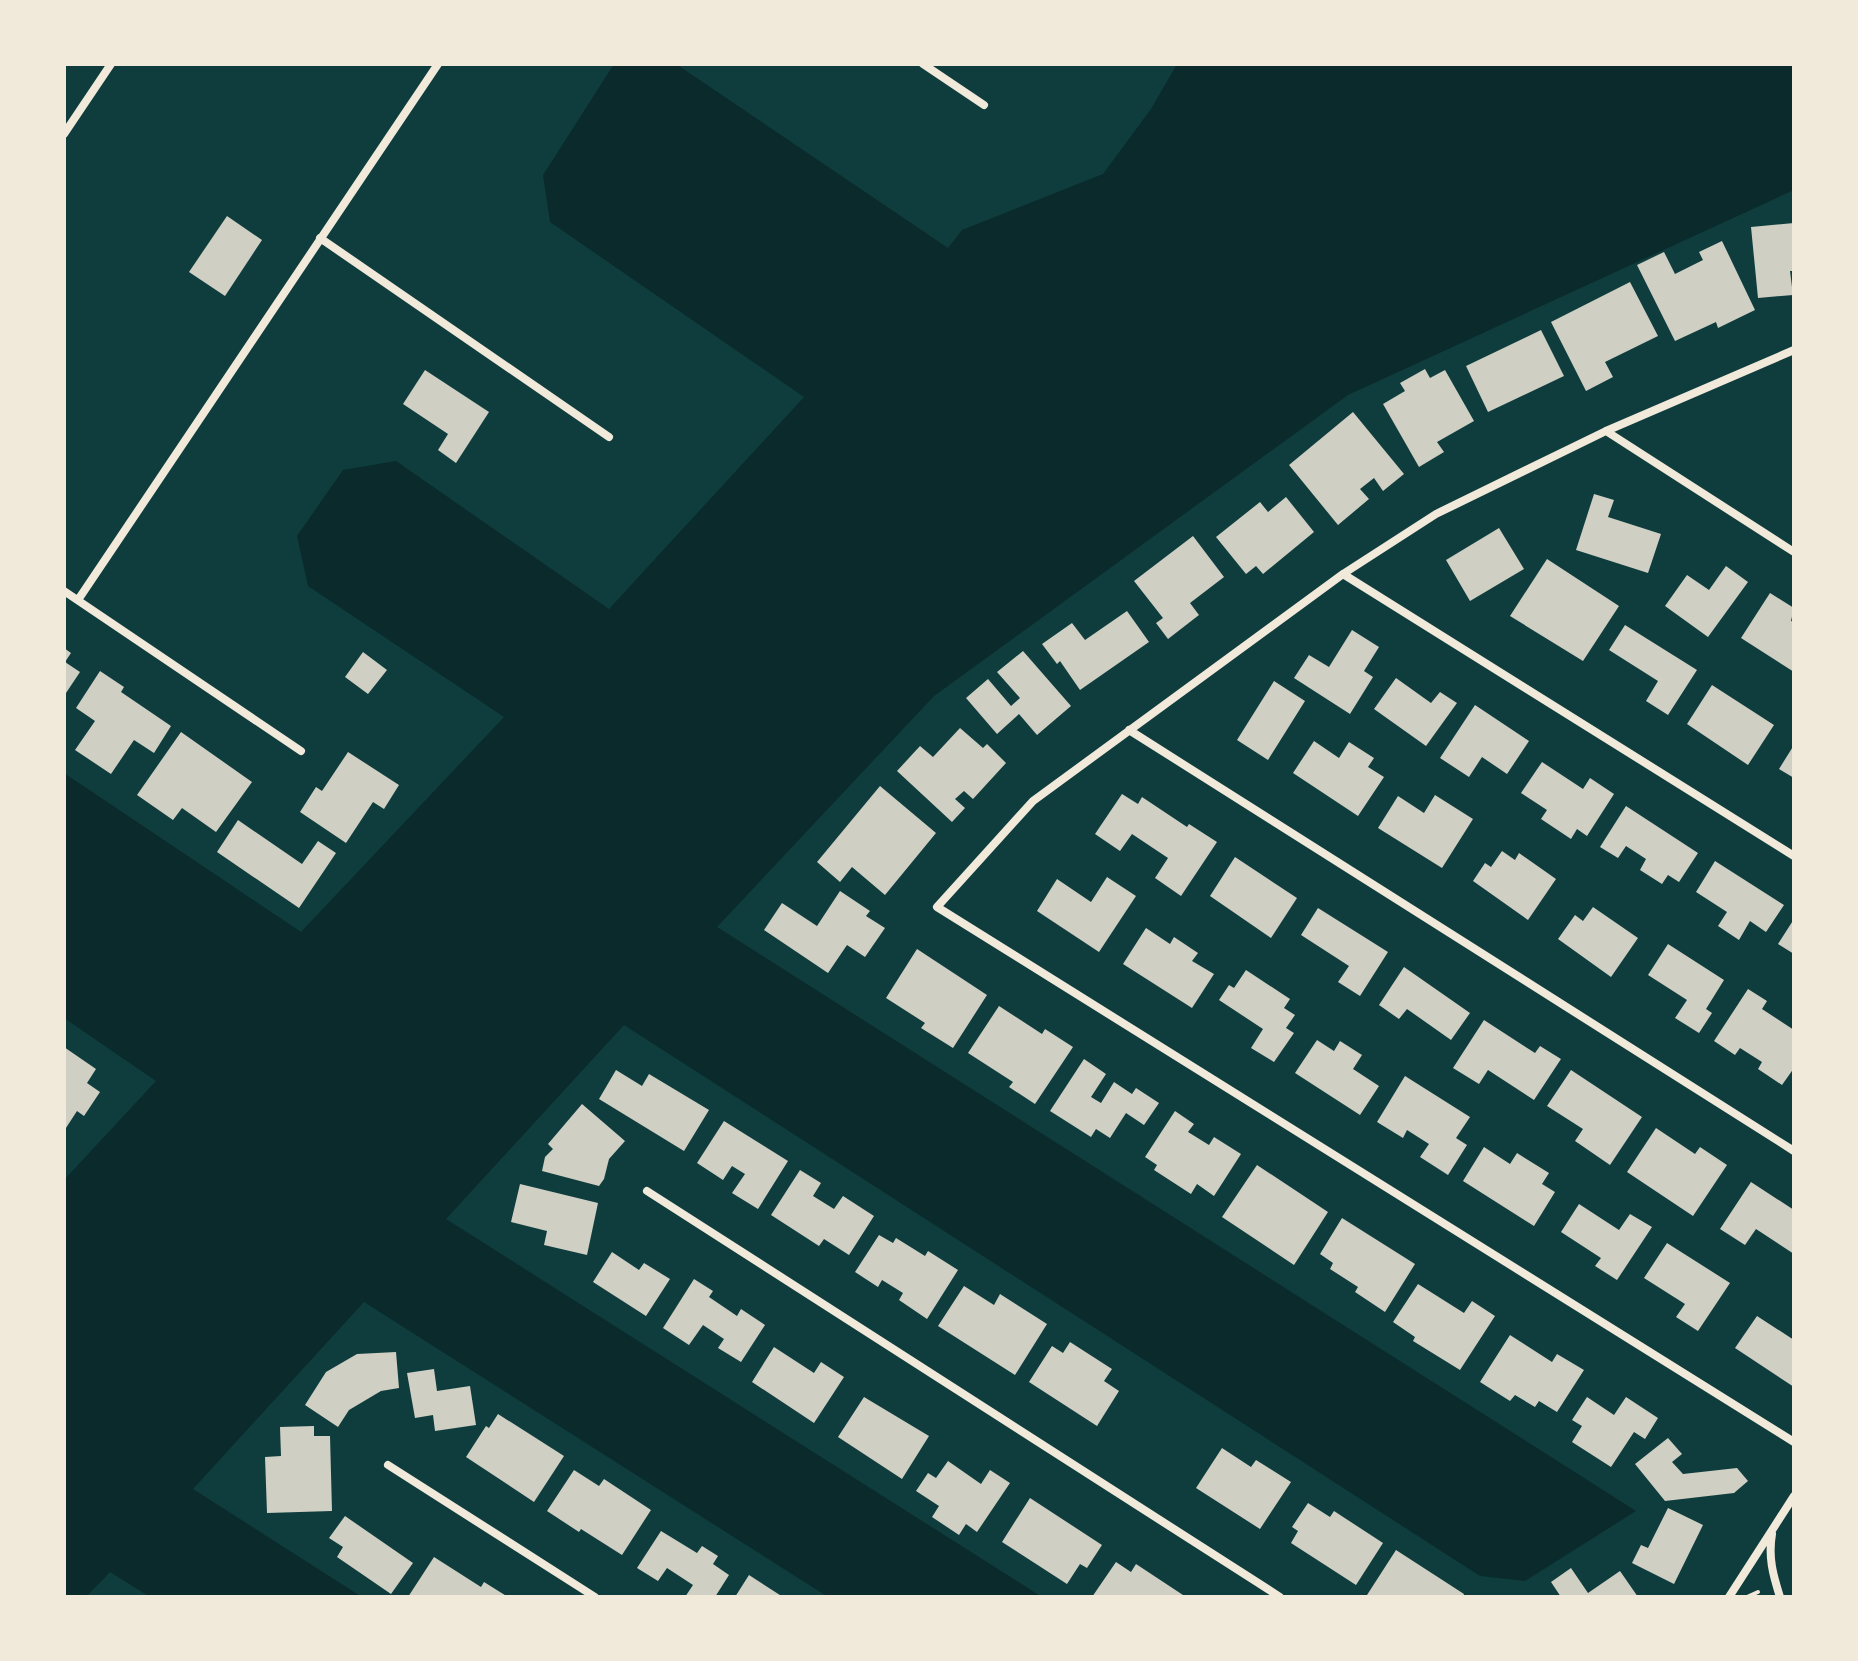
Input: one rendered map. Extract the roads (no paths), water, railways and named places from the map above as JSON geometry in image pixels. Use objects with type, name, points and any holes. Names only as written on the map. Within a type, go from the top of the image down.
[{"type":"street","points":[[64,134],[111,64]]},
{"type":"street","points":[[78,600],[438,64]]},
{"type":"street","points":[[923,64],[984,105]]},
{"type":"street","points":[[320,238],[609,437]]},
{"type":"street","points":[[1794,350],[1606,431],[1436,514],[1343,574],[1033,801],[937,907],[1794,1442]]},
{"type":"street","points":[[1606,431],[1794,552]]},
{"type":"street","points":[[1343,574],[1794,856]]},
{"type":"street","points":[[64,591],[301,751]]},
{"type":"street","points":[[1129,730],[1794,1151]]},
{"type":"street","points":[[647,1191],[1280,1597]]},
{"type":"street","points":[[388,1465],[595,1597]]},
{"type":"street","points":[[1729,1597],[1794,1496]]},
{"type":"street","points":[[1773,1529],[1769,1552],[1780,1597]]},
{"type":"water","points":[[614,64],[676,64],[948,248],[962,230],[1103,174],[1151,109],[1177,64],[1794,64],[1794,190],[1348,395],[934,696],[717,927],[1636,1511],[1525,1581],[1480,1576],[624,1025],[446,1219],[1042,1597],[828,1597],[364,1302],[193,1489],[362,1597],[150,1597],[110,1572],[86,1597],[64,1597],[64,1180],[156,1081],[64,1018],[64,773],[301,932],[504,717],[308,586],[297,536],[343,470],[396,461],[609,609],[804,397],[550,222],[543,175]]}]
